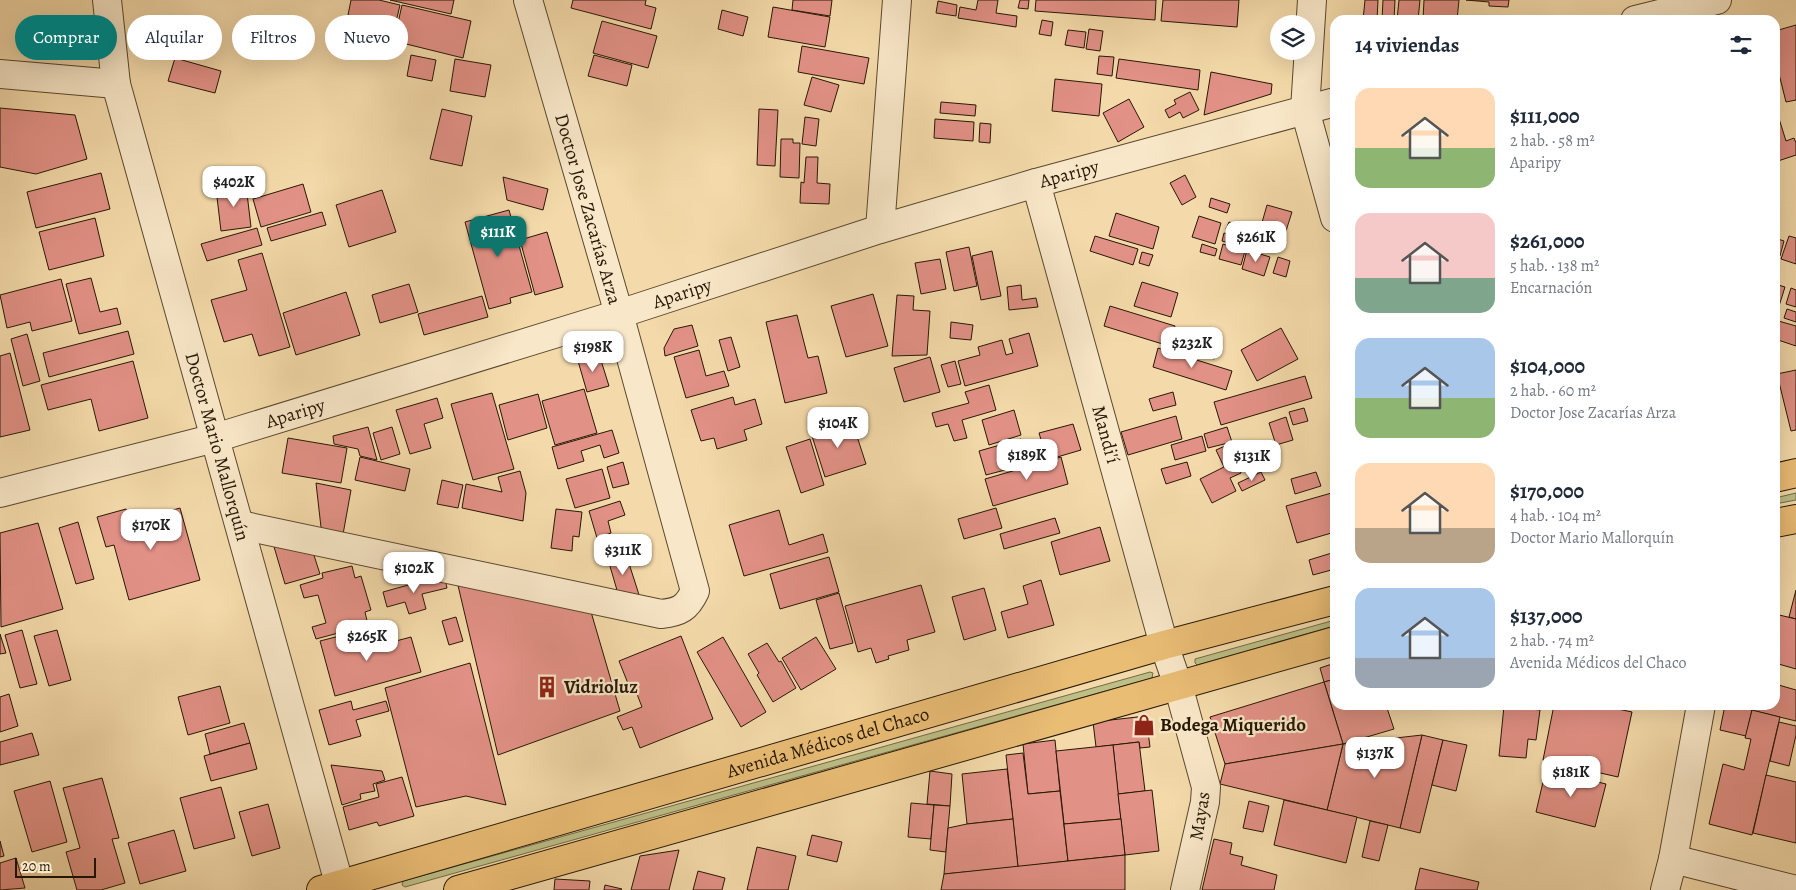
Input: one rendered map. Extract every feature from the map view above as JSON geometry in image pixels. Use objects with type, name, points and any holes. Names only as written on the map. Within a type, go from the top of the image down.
[{"type":"main road","points":[[1780,477],[1796,474]]},
{"type":"main road","points":[[1780,522],[1796,519]]},
{"type":"main road","name":"Avenida Médicos del Chaco","points":[[334,888],[1164,645],[1330,601]]},
{"type":"main road","points":[[458,890],[1330,642]]},
{"type":"street","name":"Doctor Mario Mallorquín","points":[[107,0],[116,84],[240,525],[334,888]]},
{"type":"street","name":"Doctor Jose Zacarías Arza","points":[[240,525],[661,614],[676,612],[689,604],[695,591],[619,314],[528,0]]},
{"type":"street","points":[[880,229],[897,0]]},
{"type":"street","points":[[1312,0],[1305,110],[1330,200]]},
{"type":"street","points":[[1656,15],[1717,0]]},
{"type":"street","points":[[0,74],[116,84]]},
{"type":"street","name":"Aparipy","points":[[0,493],[216,438],[619,314],[880,229],[1036,183],[1330,103]]},
{"type":"street","name":"Mandi'í","points":[[1036,183],[1164,645],[1178,685]]},
{"type":"street","name":"Mayas","points":[[1178,685],[1206,787],[1205,802],[1185,890]]},
{"type":"street","points":[[1665,890],[1673,859],[1700,710]]},
{"type":"street","points":[[1673,859],[1796,890]]},
{"type":"green space","points":[[1796,493],[1796,500],[1780,503],[1780,497]]},
{"type":"green space","points":[[1330,621],[1330,627],[1197,665],[1195,659]]},
{"type":"green space","points":[[1150,672],[1153,673],[1152,678],[405,887],[402,885],[403,881]]},
{"type":"building","points":[[351,0],[379,0],[400,5],[398,15],[348,15]]},
{"type":"building","points":[[390,0],[454,0],[451,14]]},
{"type":"building","points":[[573,0],[646,0],[645,5],[656,8],[651,29],[571,8]]},
{"type":"building","points":[[793,0],[832,0],[830,16],[792,10]]},
{"type":"building","points":[[978,0],[998,0],[996,13],[1017,16],[1016,27],[958,18],[960,7],[976,10]]},
{"type":"building","points":[[1020,0],[1029,0],[1028,9],[1018,8]]},
{"type":"building","points":[[1036,0],[1156,0],[1155,20],[1035,11]]},
{"type":"building","points":[[1163,0],[1239,0],[1237,27],[1161,21]]},
{"type":"building","points":[[1365,0],[1378,0],[1377,15],[1364,15]]},
{"type":"building","points":[[1383,0],[1395,0],[1394,15],[1382,15]]},
{"type":"building","points":[[1399,0],[1420,0],[1418,15],[1398,15]]},
{"type":"building","points":[[1424,0],[1459,0],[1458,15],[1423,15]]},
{"type":"building","points":[[1466,0],[1509,0],[1508,7],[1489,6],[1489,2]]},
{"type":"building","points":[[938,1],[957,5],[956,16],[936,13]]},
{"type":"building","points":[[402,5],[471,21],[463,58],[408,44],[408,15],[400,15]]},
{"type":"building","points":[[773,7],[830,17],[825,47],[768,37]]},
{"type":"building","points":[[722,10],[748,17],[743,36],[718,29]]},
{"type":"building","points":[[1042,20],[1053,22],[1051,36],[1039,34]]},
{"type":"building","points":[[602,21],[657,36],[648,68],[593,53]]},
{"type":"building","points":[[1796,25],[1796,100],[1786,102],[1780,78],[1780,30]]},
{"type":"building","points":[[1089,29],[1103,31],[1100,51],[1086,49]]},
{"type":"building","points":[[1068,30],[1086,32],[1084,48],[1065,45]]},
{"type":"building","points":[[802,46],[869,58],[864,84],[798,72]]},
{"type":"building","points":[[411,55],[436,60],[432,81],[407,76]]},
{"type":"building","points":[[594,55],[632,65],[627,86],[588,76]]},
{"type":"building","points":[[1099,56],[1114,57],[1112,76],[1097,74]]},
{"type":"building","points":[[455,59],[491,65],[485,97],[450,91]]},
{"type":"building","points":[[1119,59],[1200,70],[1198,90],[1116,78]]},
{"type":"building","points":[[174,60],[182,60],[221,71],[215,93],[168,81]]},
{"type":"building","points":[[1211,72],[1272,84],[1271,94],[1204,115]]},
{"type":"building","points":[[812,77],[839,85],[831,112],[804,105]]},
{"type":"building","points":[[1055,79],[1102,84],[1099,116],[1052,111]]},
{"type":"building","points":[[1190,92],[1199,110],[1183,118],[1180,112],[1169,118],[1165,110],[1176,104],[1174,100]]},
{"type":"building","points":[[1129,99],[1144,127],[1118,142],[1103,113]]},
{"type":"building","points":[[941,102],[976,105],[975,116],[940,113]]},
{"type":"building","points":[[0,108],[75,115],[87,159],[36,174],[0,167]]},
{"type":"building","points":[[442,109],[472,116],[462,166],[430,159]]},
{"type":"building","points":[[759,109],[778,110],[775,166],[757,165]]},
{"type":"building","points":[[805,117],[819,119],[816,146],[802,144]]},
{"type":"building","points":[[935,119],[974,122],[973,141],[934,138]]},
{"type":"building","points":[[1780,122],[1786,141],[1794,138],[1796,155],[1780,160]]},
{"type":"building","points":[[980,123],[991,124],[990,143],[979,142]]},
{"type":"building","points":[[781,139],[793,139],[793,143],[800,143],[799,178],[780,177]]},
{"type":"building","points":[[806,157],[818,157],[817,183],[830,184],[829,204],[800,203],[801,182],[804,183]]},
{"type":"building","points":[[101,173],[110,209],[36,228],[27,192]]},
{"type":"building","points":[[1185,175],[1196,197],[1182,205],[1170,183]]},
{"type":"building","points":[[503,177],[548,189],[543,210],[507,200]]},
{"type":"building","points":[[303,184],[311,212],[261,227],[253,199]]},
{"type":"building","points":[[246,185],[251,227],[221,231],[216,189]]},
{"type":"building","points":[[382,190],[396,232],[349,247],[336,205]]},
{"type":"building","points":[[1211,198],[1230,204],[1227,213],[1209,207]]},
{"type":"building","points":[[1267,205],[1292,212],[1285,234],[1261,226]]},
{"type":"building","points":[[509,210],[532,292],[510,298],[511,303],[489,309],[465,222]]},
{"type":"building","points":[[322,212],[326,225],[271,241],[267,228]]},
{"type":"building","points":[[1116,213],[1159,227],[1153,249],[1109,236]]},
{"type":"building","points":[[1199,216],[1221,223],[1215,244],[1192,237]]},
{"type":"building","points":[[95,218],[104,256],[49,270],[39,232]]},
{"type":"building","points":[[1229,222],[1257,231],[1255,238],[1226,229]]},
{"type":"building","points":[[257,228],[262,245],[207,261],[201,244]]},
{"type":"building","points":[[547,232],[563,287],[535,295],[520,240]]},
{"type":"building","points":[[1224,233],[1252,242],[1250,249],[1222,241]]},
{"type":"building","points":[[1095,236],[1138,249],[1133,265],[1090,251]]},
{"type":"building","points":[[1789,236],[1796,238],[1796,264],[1781,259]]},
{"type":"building","points":[[1780,240],[1784,241],[1780,256]]},
{"type":"building","points":[[1202,244],[1217,249],[1215,256],[1200,252]]},
{"type":"building","points":[[1223,244],[1245,251],[1241,265],[1219,259]]},
{"type":"building","points":[[969,247],[977,286],[954,291],[946,252]]},
{"type":"building","points":[[1247,250],[1270,257],[1264,276],[1242,269]]},
{"type":"building","points":[[992,251],[1001,296],[981,300],[972,256]]},
{"type":"building","points":[[1142,252],[1153,255],[1149,266],[1139,263]]},
{"type":"building","points":[[262,253],[290,347],[259,356],[252,334],[224,342],[211,300],[247,290],[238,260]]},
{"type":"building","points":[[1278,257],[1290,261],[1286,277],[1273,273]]},
{"type":"building","points":[[940,259],[946,289],[921,294],[915,263]]},
{"type":"building","points":[[91,278],[100,312],[117,308],[121,324],[79,334],[66,284]]},
{"type":"building","points":[[61,279],[72,321],[32,331],[30,322],[7,328],[0,295]]},
{"type":"building","points":[[1142,282],[1178,293],[1171,317],[1134,306]]},
{"type":"building","points":[[409,284],[418,312],[380,323],[372,295]]},
{"type":"building","points":[[1021,285],[1022,300],[1036,298],[1038,307],[1009,310],[1007,287]]},
{"type":"building","points":[[1780,286],[1785,287],[1780,303]]},
{"type":"building","points":[[1791,288],[1796,290],[1796,307],[1786,304]]},
{"type":"building","points":[[346,292],[360,335],[296,355],[283,313]]},
{"type":"building","points":[[873,294],[888,346],[846,357],[831,306]]},
{"type":"building","points":[[897,295],[914,296],[913,310],[930,311],[927,355],[892,356]]},
{"type":"building","points":[[482,296],[488,317],[424,335],[418,314]]},
{"type":"building","points":[[1110,306],[1175,326],[1169,346],[1104,326]]},
{"type":"building","points":[[1787,309],[1796,312],[1796,322],[1784,318]]},
{"type":"building","points":[[797,315],[808,358],[818,356],[827,393],[785,403],[766,322]]},
{"type":"building","points":[[1780,321],[1796,326],[1796,346],[1780,341]]},
{"type":"building","points":[[951,322],[973,325],[971,340],[950,338]]},
{"type":"building","points":[[692,325],[698,346],[665,356],[664,348],[674,329]]},
{"type":"building","points":[[1281,328],[1298,359],[1257,381],[1241,350]]},
{"type":"building","points":[[1180,330],[1219,342],[1214,359],[1175,347]]},
{"type":"building","points":[[128,331],[134,354],[49,377],[43,353]]},
{"type":"building","points":[[1029,333],[1038,366],[965,386],[958,361],[980,355],[978,347],[1002,340],[1006,355],[1013,353],[1009,339]]},
{"type":"building","points":[[27,334],[40,381],[23,386],[11,339]]},
{"type":"building","points":[[731,337],[740,367],[728,371],[719,340]]},
{"type":"building","points":[[1158,348],[1232,371],[1226,390],[1153,367]]},
{"type":"building","points":[[699,350],[706,376],[724,371],[729,386],[686,398],[674,357]]},
{"type":"building","points":[[10,353],[30,430],[0,437],[0,356]]},
{"type":"building","points":[[599,354],[609,386],[587,392],[578,361]]},
{"type":"building","points":[[930,357],[940,392],[904,402],[894,368]]},
{"type":"building","points":[[133,361],[148,418],[99,431],[91,399],[48,410],[41,385]]},
{"type":"building","points":[[955,361],[961,384],[948,387],[941,365]]},
{"type":"building","points":[[1796,370],[1796,430],[1791,431],[1780,386],[1780,373]]},
{"type":"building","points":[[1305,376],[1312,398],[1221,425],[1214,402]]},
{"type":"building","points":[[989,385],[996,410],[962,420],[967,438],[954,441],[948,424],[936,427],[932,413],[969,403],[965,392]]},
{"type":"building","points":[[584,389],[597,433],[555,445],[542,401]]},
{"type":"building","points":[[1173,392],[1176,405],[1153,411],[1149,399]]},
{"type":"building","points":[[492,393],[514,469],[473,480],[451,404]]},
{"type":"building","points":[[538,394],[547,428],[508,440],[499,405]]},
{"type":"building","points":[[733,397],[735,405],[755,399],[762,424],[744,430],[747,440],[717,449],[714,438],[701,441],[691,410]]},
{"type":"building","points":[[437,398],[443,418],[424,424],[431,448],[410,454],[396,410]]},
{"type":"building","points":[[1304,408],[1308,421],[1293,425],[1289,412]]},
{"type":"building","points":[[1014,410],[1021,435],[989,445],[982,420]]},
{"type":"building","points":[[1176,416],[1182,439],[1128,455],[1121,432]]},
{"type":"building","points":[[1286,417],[1293,440],[1276,445],[1269,423]]},
{"type":"building","points":[[852,421],[866,464],[825,477],[811,433]]},
{"type":"building","points":[[1073,424],[1081,450],[1047,460],[1039,433]]},
{"type":"building","points":[[368,427],[377,460],[360,456],[358,449],[334,444],[333,436]]},
{"type":"building","points":[[392,427],[400,454],[381,460],[373,433]]},
{"type":"building","points":[[1227,427],[1232,442],[1208,448],[1204,434]]},
{"type":"building","points":[[612,430],[619,453],[604,458],[600,445],[581,451],[584,461],[558,469],[552,447]]},
{"type":"building","points":[[1202,436],[1206,451],[1175,460],[1171,445]]},
{"type":"building","points":[[288,438],[347,448],[341,483],[282,473]]},
{"type":"building","points":[[810,439],[824,485],[801,493],[786,447]]},
{"type":"building","points":[[1021,439],[1028,464],[986,475],[979,451]]},
{"type":"building","points":[[1227,445],[1241,473],[1230,478],[1236,491],[1212,503],[1200,479],[1224,467],[1216,450]]},
{"type":"building","points":[[360,457],[410,469],[405,491],[355,480]]},
{"type":"building","points":[[1061,457],[1068,484],[993,506],[985,479]]},
{"type":"building","points":[[623,462],[629,484],[613,488],[607,467]]},
{"type":"building","points":[[1187,462],[1191,476],[1166,484],[1161,469]]},
{"type":"building","points":[[602,469],[610,498],[575,508],[566,479]]},
{"type":"building","points":[[520,471],[526,493],[523,521],[462,508],[466,484],[502,492],[498,477]]},
{"type":"building","points":[[1261,472],[1265,480],[1242,491],[1238,483]]},
{"type":"building","points":[[1316,472],[1321,486],[1295,494],[1291,479]]},
{"type":"building","points":[[442,480],[463,485],[458,508],[437,504]]},
{"type":"building","points":[[316,483],[351,490],[342,540],[322,536]]},
{"type":"building","points":[[1330,493],[1330,533],[1297,543],[1286,506]]},
{"type":"building","points":[[620,501],[625,515],[608,521],[611,533],[597,538],[589,511]]},
{"type":"building","points":[[180,508],[200,580],[129,600],[114,545],[106,547],[97,517],[126,509],[130,522]]},
{"type":"building","points":[[996,508],[1002,528],[964,539],[958,519]]},
{"type":"building","points":[[556,509],[582,512],[579,537],[573,536],[572,551],[551,548]]},
{"type":"building","points":[[779,510],[789,545],[823,534],[828,552],[744,576],[729,525]]},
{"type":"building","points":[[1055,518],[1060,533],[1004,549],[1000,534]]},
{"type":"building","points":[[78,522],[94,579],[76,584],[59,528]]},
{"type":"building","points":[[38,523],[63,609],[1,627],[0,533]]},
{"type":"building","points":[[1100,527],[1110,561],[1060,575],[1051,542]]},
{"type":"building","points":[[272,540],[311,546],[320,574],[285,584]]},
{"type":"building","points":[[625,551],[641,601],[619,597],[607,556]]},
{"type":"building","points":[[1330,554],[1330,570],[1313,575],[1309,560]]},
{"type":"building","points":[[829,557],[839,592],[780,609],[770,574]]},
{"type":"building","points":[[352,566],[355,578],[361,576],[371,610],[365,612],[368,625],[316,639],[312,627],[326,623],[318,595],[304,598],[300,585],[323,578],[322,573]]},
{"type":"building","points":[[444,575],[447,588],[422,594],[426,609],[409,614],[405,602],[387,607],[383,592]]},
{"type":"building","name":"Vidrioluz","points":[[456,577],[589,605],[620,711],[498,755]]},
{"type":"building","points":[[1041,580],[1054,625],[1008,638],[1001,612],[1028,604],[1023,586]]},
{"type":"building","points":[[921,585],[935,632],[907,640],[909,650],[888,656],[889,659],[876,663],[871,648],[858,652],[845,606]]},
{"type":"building","points":[[984,588],[996,630],[964,640],[952,597]]},
{"type":"building","points":[[1796,590],[1796,619],[1789,617]]},
{"type":"building","points":[[839,593],[853,643],[830,649],[816,600]]},
{"type":"building","points":[[1780,615],[1796,619],[1796,669],[1780,664]]},
{"type":"building","points":[[456,617],[463,641],[449,645],[442,621]]},
{"type":"building","points":[[22,630],[37,684],[20,688],[5,635]]},
{"type":"building","points":[[57,630],[71,680],[49,686],[34,636]]},
{"type":"building","points":[[351,633],[354,644],[375,639],[377,646],[411,637],[421,672],[335,696],[320,641]]},
{"type":"building","points":[[0,634],[6,653],[0,654]]},
{"type":"building","points":[[681,636],[713,719],[640,748],[632,727],[623,730],[617,717],[642,707],[635,689],[631,691],[619,661]]},
{"type":"building","points":[[723,637],[766,712],[741,727],[697,652]]},
{"type":"building","points":[[816,637],[836,669],[801,690],[782,658]]},
{"type":"building","points":[[767,643],[779,662],[781,661],[796,688],[773,702],[757,675],[759,673],[748,654]]},
{"type":"building","points":[[470,663],[506,805],[466,796],[416,807],[385,688]]},
{"type":"building","points":[[1330,665],[1330,680],[1324,682],[1320,668]]},
{"type":"building","points":[[1330,680],[1330,702],[1324,682]]},
{"type":"building","points":[[1324,682],[1330,702],[1330,710],[1333,710],[1343,744],[1225,764],[1210,717]]},
{"type":"building","points":[[1780,685],[1796,690],[1796,721],[1750,710],[1780,710]]},
{"type":"building","points":[[220,686],[230,723],[188,735],[178,697]]},
{"type":"building","points":[[9,694],[18,726],[0,732],[0,697]]},
{"type":"building","points":[[351,701],[353,710],[386,701],[389,711],[356,720],[361,736],[329,745],[319,710]]},
{"type":"building","points":[[1333,710],[1388,710],[1394,729],[1343,744]]},
{"type":"building","points":[[1504,710],[1540,710],[1536,740],[1528,739],[1526,758],[1499,756]]},
{"type":"building","points":[[1553,710],[1623,710],[1632,712],[1618,777],[1543,760]]},
{"type":"building","points":[[1724,710],[1752,710],[1746,736],[1720,730]]},
{"type":"building","points":[[1752,710],[1780,717],[1752,835],[1709,824],[1723,764],[1744,770],[1751,739],[1745,738]]},
{"type":"building","points":[[1146,716],[1150,747],[1140,748],[1139,742],[1096,747],[1093,722]]},
{"type":"building","points":[[1779,722],[1796,726],[1796,735],[1789,766],[1770,761]]},
{"type":"building","points":[[244,723],[250,743],[210,754],[205,734]]},
{"type":"building","points":[[32,733],[39,755],[0,765],[0,742]]},
{"type":"building","points":[[1422,735],[1443,740],[1420,833],[1400,828]]},
{"type":"building","points":[[1422,735],[1400,828],[1327,810],[1343,744]]},
{"type":"building","points":[[1055,740],[1060,791],[1028,794],[1023,744]]},
{"type":"building","points":[[1443,740],[1467,745],[1456,791],[1432,785]]},
{"type":"building","points":[[1139,742],[1145,791],[1118,794],[1113,745]]},
{"type":"building","points":[[250,743],[257,769],[211,781],[204,756]]},
{"type":"building","points":[[1343,744],[1327,810],[1220,784],[1225,764]]},
{"type":"building","points":[[1113,745],[1121,819],[1064,824],[1056,751]]},
{"type":"building","points":[[1023,753],[1028,794],[1060,791],[1068,861],[1018,867],[1006,755]]},
{"type":"building","points":[[331,765],[382,771],[385,780],[373,784],[375,791],[360,794],[361,799],[342,805]]},
{"type":"building","points":[[1007,769],[1013,819],[967,824],[962,774]]},
{"type":"building","points":[[1546,769],[1606,784],[1595,827],[1536,812]]},
{"type":"building","points":[[930,771],[952,774],[950,806],[927,804]]},
{"type":"building","points":[[1766,775],[1796,782],[1796,843],[1753,833]]},
{"type":"building","points":[[402,777],[414,816],[379,826],[377,822],[349,830],[343,807],[379,797],[376,784]]},
{"type":"building","points":[[102,778],[119,838],[112,839],[125,883],[101,890],[77,890],[66,852],[80,848],[63,788]]},
{"type":"building","points":[[50,781],[67,842],[32,852],[14,791]]},
{"type":"building","points":[[221,787],[235,838],[194,849],[180,798]]},
{"type":"building","points":[[1152,790],[1159,851],[1125,855],[1118,794]]},
{"type":"building","points":[[1284,800],[1357,817],[1346,863],[1274,845]]},
{"type":"building","points":[[1249,801],[1269,806],[1263,832],[1243,828]]},
{"type":"building","points":[[911,803],[934,805],[931,839],[908,837]]},
{"type":"building","points":[[268,804],[280,848],[252,856],[239,812]]},
{"type":"building","points":[[934,805],[950,806],[946,852],[930,850]]},
{"type":"building","points":[[1013,819],[1018,867],[944,874],[948,828]]},
{"type":"building","points":[[1121,819],[1125,855],[1068,861],[1064,824]]},
{"type":"building","points":[[1370,821],[1388,825],[1379,861],[1362,857]]},
{"type":"building","points":[[174,830],[186,871],[140,884],[128,843]]},
{"type":"building","points":[[812,835],[842,842],[837,862],[807,855]]},
{"type":"building","points":[[1214,839],[1232,843],[1230,854],[1243,857],[1241,865],[1277,875],[1274,890],[1202,890]]},
{"type":"building","points":[[0,841],[4,856],[0,857]]},
{"type":"building","points":[[757,847],[796,856],[788,890],[747,890]]},
{"type":"building","points":[[679,850],[669,890],[631,890],[640,856]]},
{"type":"building","points":[[1125,855],[1125,890],[941,890],[944,874]]},
{"type":"building","points":[[16,858],[25,888],[0,890],[0,863]]},
{"type":"building","points":[[1420,868],[1479,882],[1477,890],[1415,890]]},
{"type":"building","points":[[698,871],[725,878],[722,890],[693,890]]},
{"type":"building","points":[[555,879],[590,881],[589,890],[554,890]]},
{"type":"building","points":[[605,885],[622,889],[604,890]]},
{"type":"place","name":"Vidrioluz","points":[[547,687]]},
{"type":"place","name":"Bodega Miquerido","points":[[1144,725]]}]
